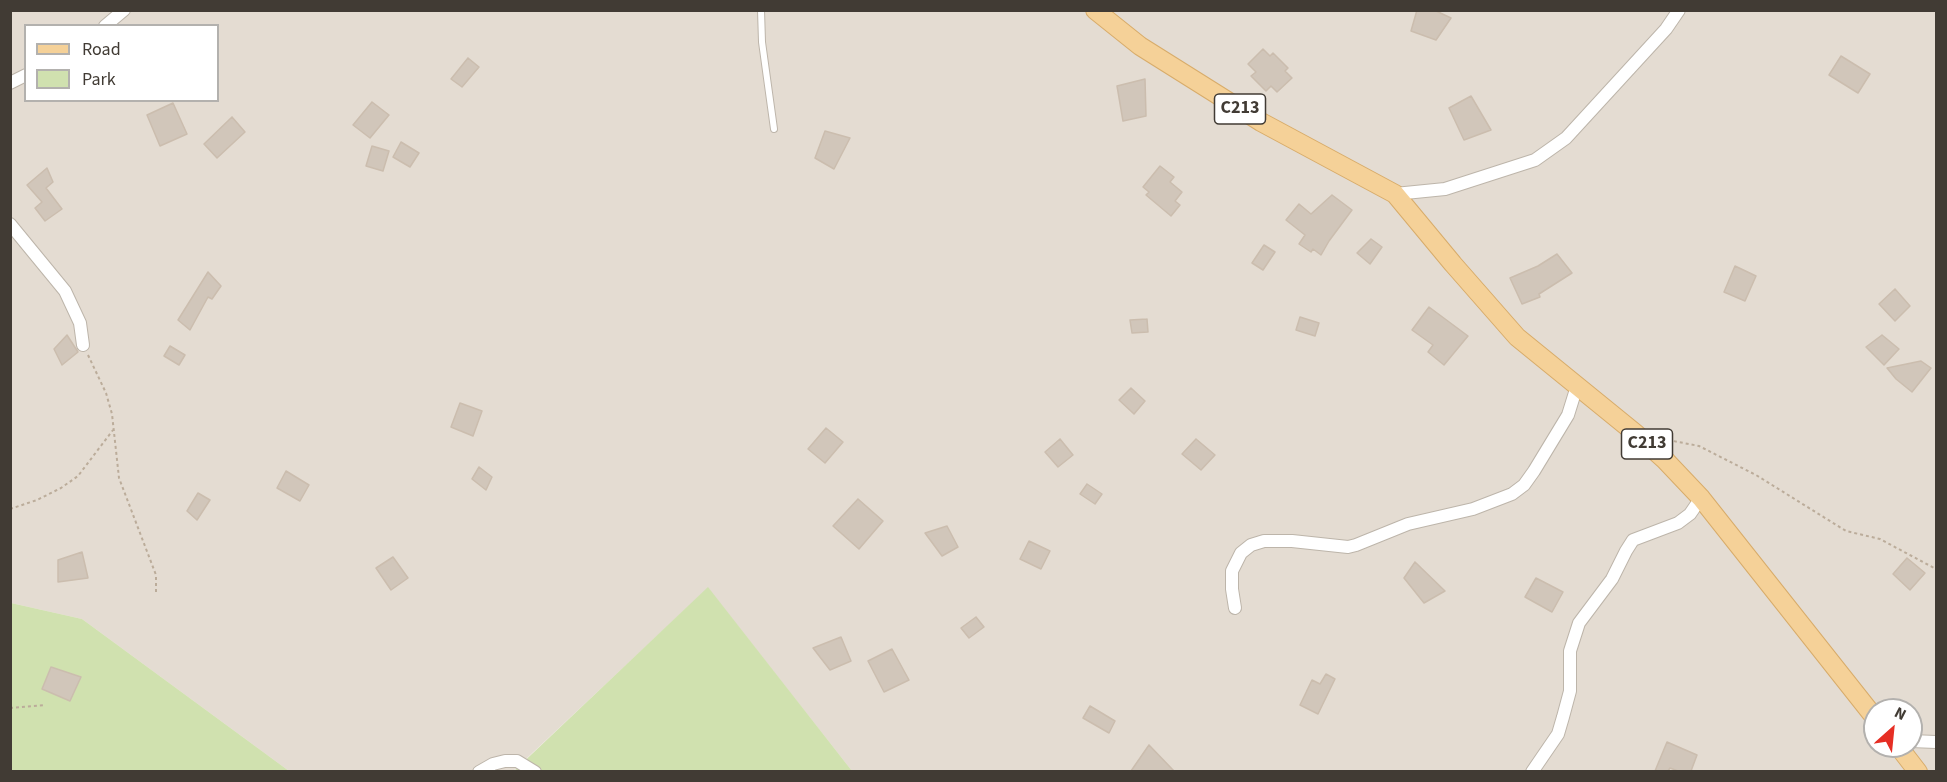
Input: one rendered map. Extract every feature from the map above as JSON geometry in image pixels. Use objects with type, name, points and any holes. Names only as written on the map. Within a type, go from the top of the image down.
[{"type":"main road","name":"C213","points":[[1095,10],[1140,46],[1261,122],[1395,194],[1517,337],[1665,460],[1701,498],[1863,702]]},
{"type":"main road","points":[[1908,758],[1918,771]]},
{"type":"street","points":[[107,24],[124,10]]},
{"type":"street","points":[[1395,194],[1445,189],[1535,160],[1566,138],[1659,37],[1679,10]]},
{"type":"street","points":[[10,83],[24,76]]},
{"type":"street","points":[[10,224],[65,291],[80,323],[83,345]]},
{"type":"street","points":[[1235,608],[1232,589],[1233,572],[1241,554],[1251,545],[1264,541],[1292,541],[1348,547],[1408,524],[1473,509],[1512,494],[1524,485],[1568,416],[1577,386]]},
{"type":"street","points":[[1532,771],[1558,734],[1570,692],[1570,651],[1579,623],[1612,579],[1633,540],[1678,523],[1690,514],[1701,498]]},
{"type":"street","points":[[479,771],[505,761],[517,761],[535,771]]},
{"type":"lane","points":[[761,10],[762,42],[774,129]]},
{"type":"path","points":[[83,345],[106,393],[112,414],[119,478],[156,575],[156,592]]},
{"type":"path","points":[[10,509],[37,500],[78,476],[113,430]]},
{"type":"path","points":[[1667,439],[1699,446],[1756,475],[1846,531],[1880,539],[1936,569]]},
{"type":"path","points":[[10,708],[45,705]]},
{"type":"shaded area","points":[[11,11],[1936,11],[1936,771],[852,771],[708,588],[513,771],[289,771],[82,619],[11,603]]},
{"type":"green space","points":[[708,587],[852,771],[513,772]]},
{"type":"green space","points":[[11,603],[82,619],[289,771],[11,772]]},
{"type":"building","points":[[1417,10],[1434,10],[1451,18],[1436,40],[1411,31]]},
{"type":"building","points":[[1263,49],[1270,56],[1273,53],[1288,68],[1285,71],[1292,78],[1277,92],[1271,86],[1266,91],[1251,76],[1256,72],[1248,64]]},
{"type":"building","points":[[1841,56],[1870,74],[1858,93],[1829,75]]},
{"type":"building","points":[[468,58],[479,67],[462,87],[451,79]]},
{"type":"building","points":[[1145,79],[1146,116],[1123,121],[1117,86]]},
{"type":"building","points":[[1471,96],[1491,130],[1464,140],[1449,108]]},
{"type":"building","points":[[372,102],[389,115],[370,138],[353,125]]},
{"type":"building","points":[[173,103],[187,134],[160,146],[147,115]]},
{"type":"building","points":[[232,117],[245,132],[217,158],[204,144]]},
{"type":"building","points":[[825,131],[850,138],[834,169],[815,158]]},
{"type":"building","points":[[401,142],[419,153],[410,167],[393,157]]},
{"type":"building","points":[[372,146],[389,151],[383,171],[366,166]]},
{"type":"building","points":[[1160,166],[1174,177],[1170,182],[1182,192],[1175,201],[1180,205],[1171,216],[1146,195],[1149,192],[1143,187]]},
{"type":"building","points":[[47,168],[53,182],[46,188],[62,209],[45,221],[35,208],[42,202],[27,185]]},
{"type":"building","points":[[1332,195],[1352,210],[1321,255],[1299,244],[1305,235],[1286,220],[1299,204],[1311,214]]},
{"type":"building","points":[[1371,239],[1382,247],[1370,264],[1357,253]]},
{"type":"building","points":[[1264,245],[1275,252],[1263,270],[1252,263]]},
{"type":"building","points":[[1557,254],[1572,273],[1539,294],[1540,297],[1522,304],[1510,278],[1538,266]]},
{"type":"building","points":[[1735,266],[1756,276],[1745,301],[1724,292]]},
{"type":"building","points":[[208,272],[221,286],[212,299],[208,297],[190,330],[178,320]]},
{"type":"building","points":[[1895,289],[1910,306],[1895,321],[1879,304]]},
{"type":"building","points":[[1429,307],[1468,336],[1444,365],[1428,352],[1433,345],[1412,330]]},
{"type":"building","points":[[1300,317],[1319,323],[1315,336],[1296,330]]},
{"type":"building","points":[[1147,319],[1148,332],[1132,333],[1130,320]]},
{"type":"building","points":[[67,335],[78,352],[62,365],[54,349]]},
{"type":"building","points":[[1882,335],[1899,349],[1884,365],[1866,347]]},
{"type":"building","points":[[170,346],[185,355],[179,365],[164,356]]},
{"type":"building","points":[[1921,361],[1931,368],[1912,392],[1887,368]]},
{"type":"building","points":[[1131,388],[1145,401],[1134,414],[1119,400]]},
{"type":"building","points":[[460,403],[482,411],[473,436],[451,427]]},
{"type":"building","points":[[826,428],[843,442],[825,463],[808,449]]},
{"type":"building","points":[[1060,439],[1073,455],[1058,467],[1045,452]]},
{"type":"building","points":[[1196,439],[1215,455],[1201,470],[1182,454]]},
{"type":"building","points":[[479,467],[492,477],[486,490],[472,479]]},
{"type":"building","points":[[286,471],[309,485],[300,501],[277,488]]},
{"type":"building","points":[[1087,484],[1102,494],[1095,504],[1080,494]]},
{"type":"building","points":[[198,493],[210,500],[197,520],[187,511]]},
{"type":"building","points":[[858,499],[883,521],[859,549],[833,526]]},
{"type":"building","points":[[947,526],[958,547],[942,556],[925,533]]},
{"type":"building","points":[[1029,541],[1050,551],[1041,569],[1020,559]]},
{"type":"building","points":[[82,552],[88,578],[58,582],[58,560]]},
{"type":"building","points":[[393,557],[408,578],[391,590],[376,568]]},
{"type":"building","points":[[1907,558],[1925,573],[1910,590],[1893,574]]},
{"type":"building","points":[[1415,562],[1445,591],[1424,603],[1404,578]]},
{"type":"building","points":[[1536,578],[1563,592],[1552,612],[1525,597]]},
{"type":"building","points":[[976,617],[984,627],[969,638],[961,628]]},
{"type":"building","points":[[841,637],[851,661],[830,670],[813,648]]},
{"type":"building","points":[[892,649],[909,680],[884,692],[868,661]]},
{"type":"building","points":[[51,667],[81,677],[70,701],[42,689]]},
{"type":"building","points":[[1326,674],[1335,679],[1318,714],[1300,705],[1312,680],[1320,684]]},
{"type":"building","points":[[1090,706],[1115,721],[1109,733],[1083,718]]},
{"type":"building","points":[[1667,742],[1697,755],[1691,771],[1678,771],[1670,768],[1668,771],[1655,771]]},
{"type":"building","points":[[1149,745],[1174,771],[1131,771]]}]
